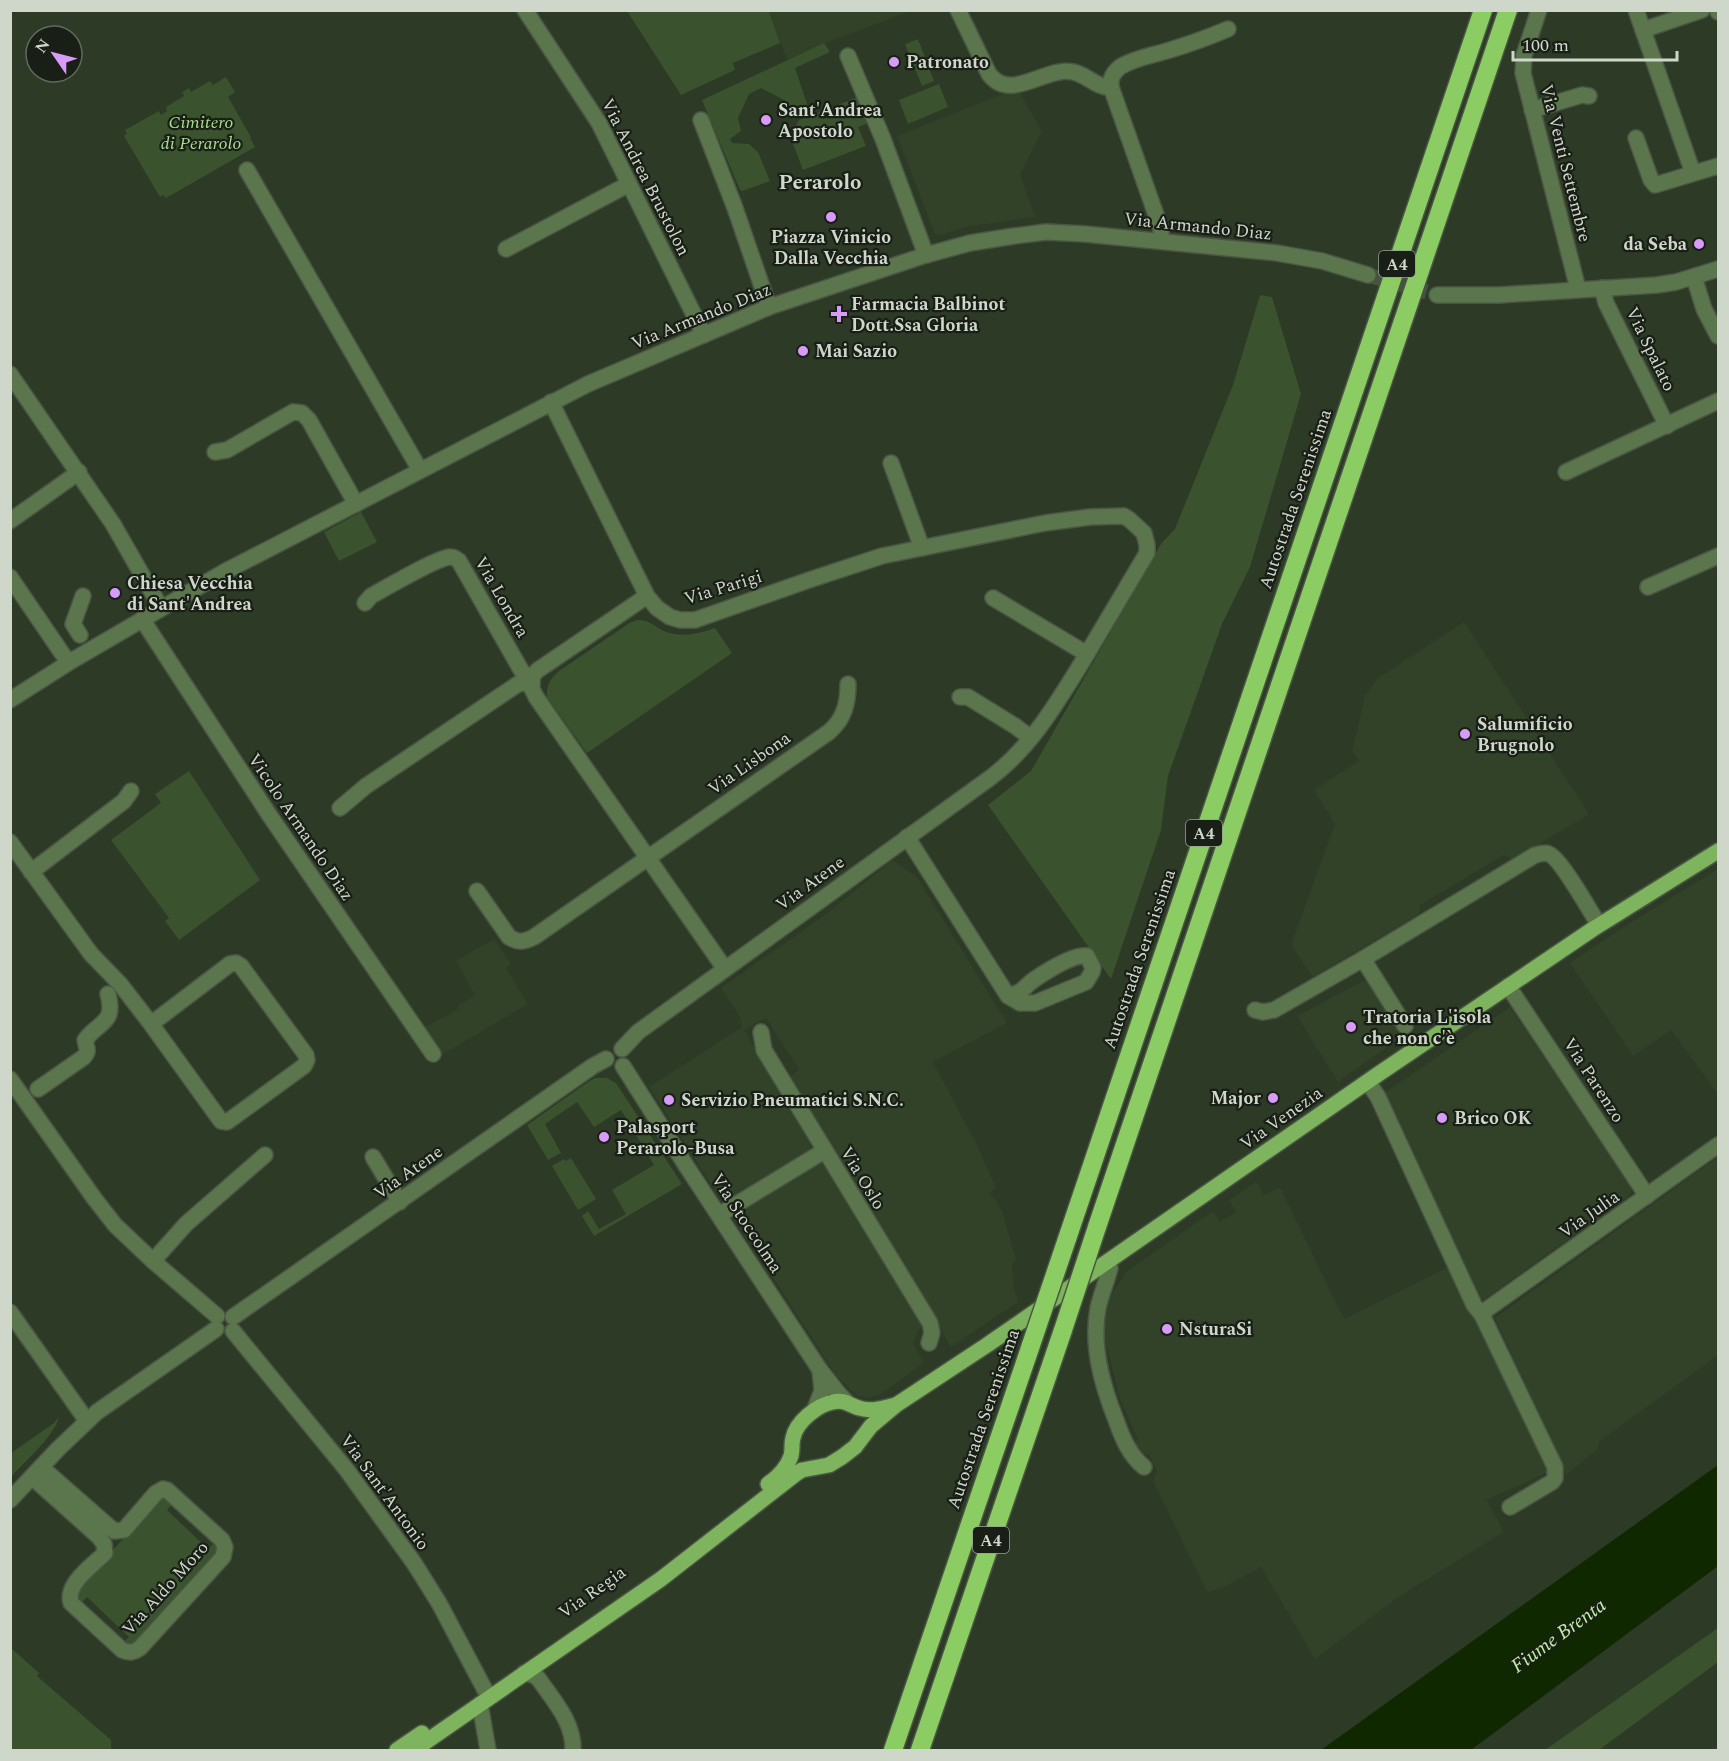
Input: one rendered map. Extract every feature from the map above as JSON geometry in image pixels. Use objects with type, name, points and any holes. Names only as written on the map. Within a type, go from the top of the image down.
[{"type":"highway","name":"Autostrada Serenissima","points":[[893,1750],[1483,10]]},
{"type":"highway","name":"A4","points":[[920,1750],[1508,10]]},
{"type":"main road","name":"Via Venezia","points":[[987,1345],[1508,986],[1599,925],[1719,850]]},
{"type":"main road","name":"Via Regia","points":[[397,1750],[524,1673],[661,1579],[797,1473],[829,1466],[855,1447],[871,1426],[896,1405],[987,1345]]},
{"type":"main road","name":"Via Regia","points":[[414,1750],[771,1482],[791,1458],[792,1441],[797,1428],[814,1411],[832,1402],[876,1410],[896,1405]]},
{"type":"main road","points":[[852,1405],[862,1414],[865,1422],[862,1438]]},
{"type":"main road","points":[[793,1448],[805,1465],[815,1468]]},
{"type":"street","name":"Via Andrea Brustolon","points":[[525,10],[599,123],[705,335]]},
{"type":"street","points":[[958,10],[989,74],[1001,85],[1018,84],[1063,71],[1083,75],[1103,87],[1111,87]]},
{"type":"street","name":"Via Venti Settembre","points":[[1539,10],[1523,64],[1532,110],[1577,285],[1576,290]]},
{"type":"street","points":[[1636,10],[1693,173]]},
{"type":"street","points":[[1642,30],[1702,10]]},
{"type":"street","points":[[1161,241],[1161,229],[1110,80],[1122,66],[1133,61],[1199,42],[1228,28]]},
{"type":"street","points":[[848,56],[883,139],[926,255]]},
{"type":"street","points":[[1532,110],[1582,95],[1589,96]]},
{"type":"street","points":[[701,120],[770,308]]},
{"type":"street","points":[[1636,138],[1652,182],[1657,185],[1719,166]]},
{"type":"street","points":[[247,170],[420,470]]},
{"type":"street","points":[[506,249],[629,184]]},
{"type":"street","name":"Via Armando Diaz","points":[[10,700],[68,662],[224,572],[588,384],[770,308],[926,255],[970,243],[1046,232],[1278,253],[1322,261],[1368,275]]},
{"type":"street","points":[[1437,296],[1498,295],[1657,285],[1719,269]]},
{"type":"street","points":[[1694,277],[1704,309],[1719,336]]},
{"type":"street","name":"Via Spalato","points":[[1602,288],[1606,303],[1667,426]]},
{"type":"street","points":[[13,382],[79,472],[122,538],[161,608]]},
{"type":"street","points":[[1566,472],[1719,401]]},
{"type":"street","name":"Via Parigi","points":[[551,402],[647,596],[657,608],[680,621],[695,620],[882,556],[1070,519],[1124,516],[1141,528]]},
{"type":"street","points":[[214,452],[227,450],[293,412],[302,413],[309,420],[356,504]]},
{"type":"street","points":[[891,462],[922,548]]},
{"type":"street","points":[[10,521],[79,472]]},
{"type":"street","name":"Via Atene","points":[[233,1324],[400,1202],[606,1059],[610,1049],[617,1047],[622,1049],[638,1032],[1001,770],[1031,738],[1055,706],[1147,553],[1146,538],[1141,528]]},
{"type":"street","points":[[1648,587],[1719,556]]},
{"type":"street","name":"Via Londra","points":[[365,603],[371,596],[420,570],[444,559],[454,558],[462,565],[509,650],[521,670],[532,682]]},
{"type":"street","points":[[10,577],[68,662]]},
{"type":"street","points":[[57,636],[77,630],[83,596]]},
{"type":"street","points":[[647,596],[538,670],[534,675],[532,689],[725,969]]},
{"type":"street","points":[[993,598],[1087,654]]},
{"type":"street","name":"Vicolo Armando Diaz","points":[[141,619],[289,844],[432,1054]]},
{"type":"street","points":[[340,808],[366,786],[518,684],[532,682]]},
{"type":"street","name":"Via Lisbona","points":[[477,891],[508,937],[515,941],[525,941],[534,937],[836,726],[848,700],[848,684]]},
{"type":"street","points":[[960,697],[968,697],[1031,738]]},
{"type":"street","points":[[32,872],[124,801],[131,791]]},
{"type":"street","points":[[908,837],[1008,996],[1020,1003],[1035,1003],[1046,999],[1086,982],[1092,972],[1091,962],[1087,956],[1080,955],[1070,959],[1034,979],[1022,992],[1008,996]]},
{"type":"street","points":[[10,842],[91,954],[109,972],[151,1024],[223,1122],[227,1122],[304,1066],[307,1060],[306,1055],[241,966],[236,963],[230,964],[151,1024]]},
{"type":"street","points":[[1255,1010],[1263,1012],[1274,1010],[1541,853],[1550,855],[1559,864],[1599,925]]},
{"type":"street","points":[[1363,959],[1406,1026]]},
{"type":"street","name":"Via Parenzo","points":[[1508,986],[1647,1196]]},
{"type":"street","points":[[38,1089],[87,1053],[85,1040],[104,1023],[110,1011],[111,1003],[108,994]]},
{"type":"street","name":"Via Oslo","points":[[761,1032],[764,1050],[930,1323],[932,1333],[929,1343]]},
{"type":"street","points":[[606,1059],[607,1064],[612,1068],[619,1069],[627,1061],[622,1049]]},
{"type":"street","name":"Via Stoccolma","points":[[623,1066],[820,1370],[838,1394],[852,1405]]},
{"type":"street","points":[[10,1079],[106,1214],[216,1323],[224,1334],[233,1324]]},
{"type":"street","points":[[1368,1082],[1378,1097],[1474,1305],[1482,1315],[1556,1473],[1556,1478],[1552,1482],[1510,1507]]},
{"type":"street","name":"Via Julia","points":[[1482,1315],[1719,1145]]},
{"type":"street","points":[[719,1215],[824,1150]]},
{"type":"street","points":[[153,1261],[186,1224],[265,1155]]},
{"type":"street","points":[[373,1157],[400,1202]]},
{"type":"street","points":[[1107,1263],[1110,1268],[1098,1308],[1096,1342],[1099,1365],[1106,1395],[1122,1436],[1133,1457],[1144,1467]]},
{"type":"street","points":[[10,1312],[87,1421]]},
{"type":"street","points":[[10,1500],[87,1421],[216,1323]]},
{"type":"street","name":"Via Sant'Antonio","points":[[233,1324],[346,1469],[414,1563],[444,1612],[482,1697],[488,1750]]},
{"type":"street","points":[[814,1411],[822,1391],[820,1370]]},
{"type":"street","name":"Via Aldo Moro","points":[[37,1472],[114,1531],[124,1530],[156,1493],[163,1489],[167,1490],[222,1540],[225,1548],[223,1557],[140,1648],[131,1653],[122,1650],[71,1603],[69,1597],[74,1584],[105,1553],[104,1544],[37,1472]]},
{"type":"street","points":[[524,1673],[538,1678],[571,1728],[574,1740],[573,1750]]},
{"type":"shaded area","points":[[908,10],[909,12],[825,43],[787,60],[769,11]]},
{"type":"shaded area","points":[[1017,88],[1042,131],[1020,174],[1035,217],[971,226],[939,235],[935,234],[897,136]]},
{"type":"shaded area","points":[[1464,622],[1589,814],[1513,860],[1504,855],[1420,905],[1419,914],[1313,977],[1291,945],[1335,824],[1314,790],[1359,761],[1352,751],[1365,696],[1377,679]]},
{"type":"shaded area","points":[[892,860],[917,877],[1007,1023],[933,1062],[977,1145],[996,1188],[990,1192],[1002,1211],[1016,1259],[1012,1266],[1018,1302],[951,1347],[803,1102],[789,1077],[799,1070],[766,1018],[744,1030],[810,1140],[811,1148],[805,1155],[730,1200],[725,1201],[719,1196],[649,1087],[742,1027],[740,1017],[721,988],[829,912]]},
{"type":"shaded area","points":[[1718,869],[1718,1094],[1671,1030],[1633,1056],[1570,963]]},
{"type":"shaded area","points":[[494,939],[511,964],[506,968],[528,1004],[440,1056],[421,1029],[459,1009],[457,1006],[475,995],[456,961]]},
{"type":"shaded area","points":[[1367,979],[1402,1036],[1338,1082],[1297,1016]]},
{"type":"shaded area","points":[[1510,1007],[1632,1189],[1629,1196],[1485,1299],[1479,1299],[1380,1096]]},
{"type":"shaded area","points":[[1718,1157],[1718,1355],[1599,1442],[1598,1449],[1566,1475],[1495,1318]]},
{"type":"shaded area","points":[[820,1160],[922,1326],[913,1344],[924,1363],[881,1394],[868,1398],[856,1395],[834,1373],[733,1218],[735,1212]]},
{"type":"shaded area","points":[[1256,1182],[1264,1195],[1280,1187],[1344,1319],[1450,1266],[1548,1472],[1487,1500],[1504,1532],[1400,1596],[1315,1659],[1261,1567],[1223,1588],[1207,1592],[1153,1481],[1157,1471],[1150,1456],[1139,1452],[1134,1442],[1138,1439],[1120,1399],[1105,1339],[1104,1314],[1109,1298],[1126,1272],[1213,1211],[1220,1222],[1236,1212],[1229,1200]]},
{"type":"green space","points":[[627,11],[769,11],[780,43],[733,63],[735,70],[681,95]]},
{"type":"green space","points":[[918,39],[934,81],[922,86],[905,44]]},
{"type":"green space","points":[[824,43],[830,52],[795,68],[808,107],[790,112],[786,101],[761,88],[749,94],[738,118],[741,131],[730,139],[732,143],[749,144],[758,152],[770,181],[740,190],[702,100]]},
{"type":"green space","name":"Cimitero di Perarolo","points":[[226,77],[235,92],[228,97],[255,147],[166,198],[163,195],[160,197],[124,136],[127,133],[125,130],[159,111],[161,115],[167,111],[166,107],[184,96],[182,92],[189,88],[191,92],[210,81],[213,85]]},
{"type":"green space","points":[[939,84],[948,107],[908,124],[899,100]]},
{"type":"green space","points":[[858,97],[868,123],[858,127],[866,146],[803,170],[790,136],[799,120]]},
{"type":"green space","points":[[1260,295],[1272,297],[1301,394],[1250,567],[1222,624],[1168,776],[1161,830],[1111,979],[988,805],[1031,771],[1161,544],[1175,529],[1233,385]]},
{"type":"green space","points":[[361,512],[377,542],[339,561],[324,532]]},
{"type":"green space","points":[[646,621],[664,631],[683,635],[715,628],[732,653],[587,753],[547,697],[548,686],[559,671],[631,622]]},
{"type":"green space","points":[[189,771],[260,880],[179,940],[165,921],[169,918],[111,840],[161,803],[155,794]]},
{"type":"green space","points":[[595,1078],[607,1078],[616,1083],[682,1184],[594,1236],[582,1216],[588,1211],[599,1229],[626,1214],[612,1190],[654,1165],[621,1110],[594,1127],[577,1102],[545,1124],[561,1153],[548,1160],[527,1125]]},
{"type":"green space","points":[[571,1158],[596,1199],[578,1210],[552,1166]]},
{"type":"green space","points":[[59,1417],[45,1441],[11,1477],[11,1453]]},
{"type":"green space","points":[[161,1499],[174,1502],[167,1510],[208,1549],[216,1541],[218,1555],[136,1645],[122,1644],[129,1637],[87,1597],[80,1604],[77,1600],[79,1587]]},
{"type":"green space","points":[[1718,1628],[1718,1662],[1599,1750],[1545,1750]]},
{"type":"green space","points":[[10,1647],[39,1673],[37,1676],[111,1740],[111,1750],[11,1750]]},
{"type":"water","name":"Fiume Brenta","points":[[1718,1465],[1718,1566],[1471,1750],[1321,1750]]},
{"type":"tunnel","points":[[1368,275],[1437,295]]},
{"type":"place","name":"Patronato","points":[[894,62]]},
{"type":"place","name":"Sant'Andrea Apostolo","points":[[766,120]]},
{"type":"place","name":"Piazza Vinicio Dalla Vecchia","points":[[831,217]]},
{"type":"place","name":"da Seba","points":[[1699,244]]},
{"type":"place","name":"Farmacia Balbinot Dott.Ssa Gloria","points":[[839,314]]},
{"type":"place","name":"Mai Sazio","points":[[803,351]]},
{"type":"place","name":"Chiesa Vecchia di Sant'Andrea","points":[[115,593]]},
{"type":"place","name":"Salumificio Brugnolo","points":[[1465,734]]},
{"type":"place","name":"Tratoria L'isola che non c'è","points":[[1351,1027]]},
{"type":"place","name":"Major","points":[[1273,1098]]},
{"type":"place","name":"Servizio Pneumatici S.N.C.","points":[[669,1100]]},
{"type":"place","name":"Brico OK","points":[[1442,1118]]},
{"type":"place","name":"Palasport Perarolo-Busa","points":[[604,1137]]},
{"type":"place","name":"NsturaSi","points":[[1167,1329]]},
{"type":"district","name":"Perarolo","points":[[820,182]]}]
